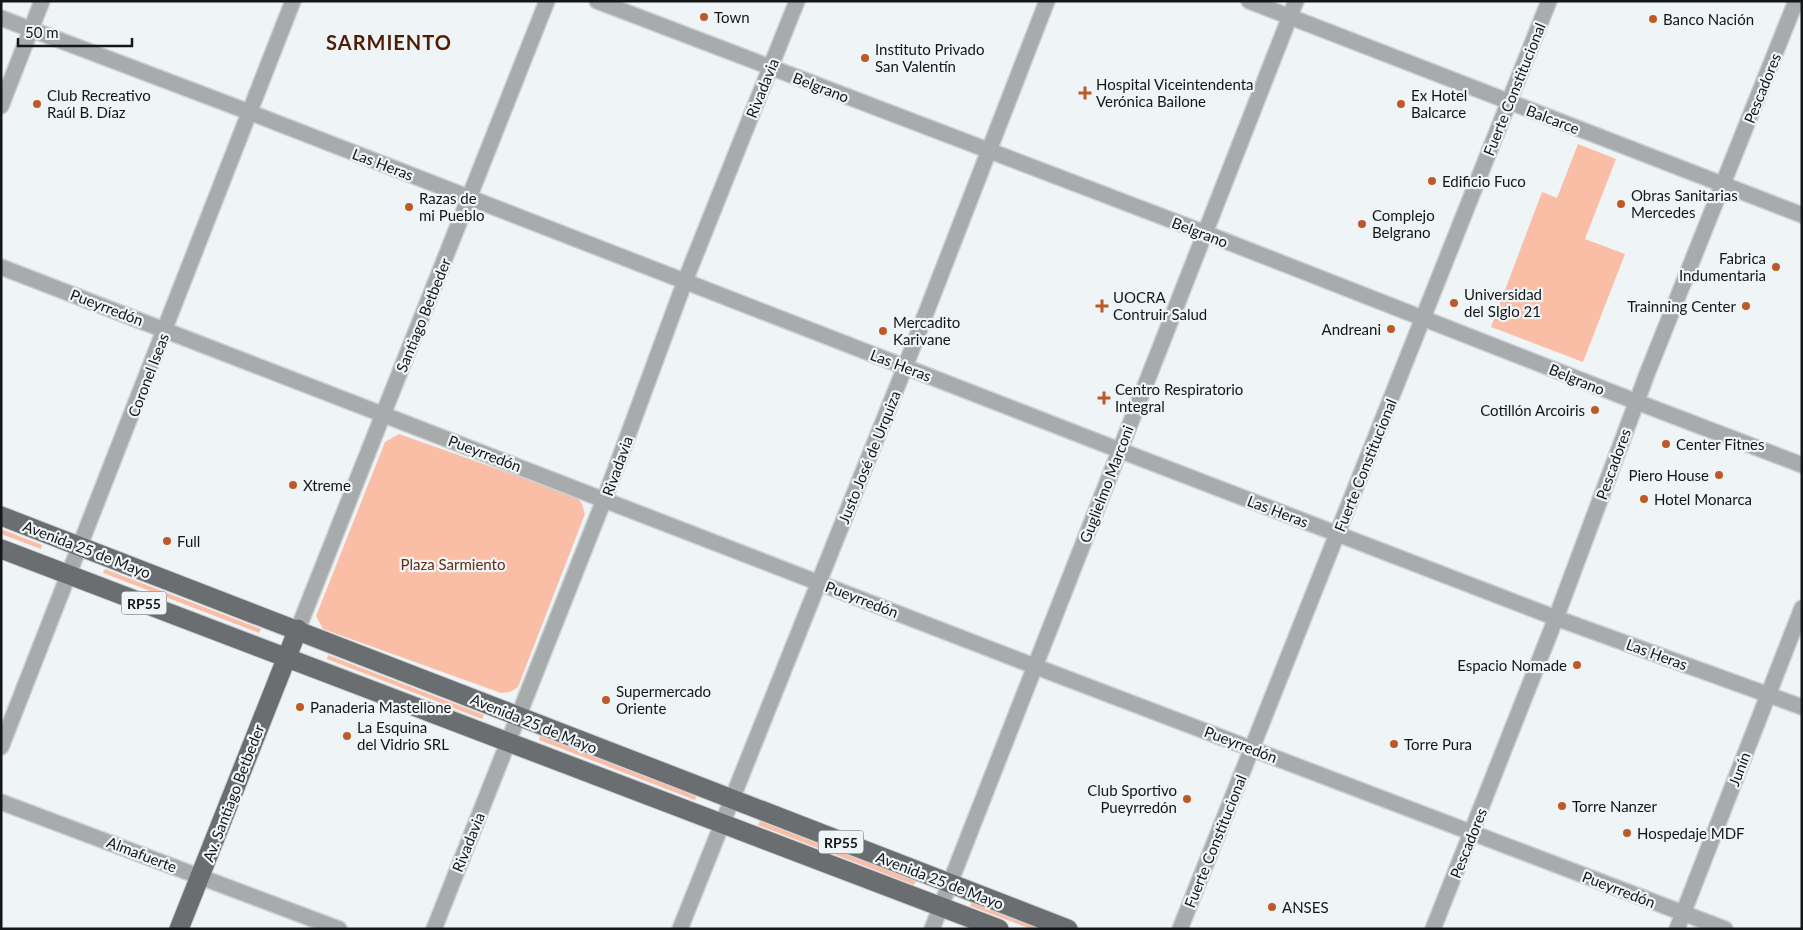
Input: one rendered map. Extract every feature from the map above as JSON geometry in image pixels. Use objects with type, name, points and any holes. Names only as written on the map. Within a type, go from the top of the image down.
[{"type":"main road","name":"Avenida 25 de Mayo","points":[[1,516],[298,629],[519,717],[1068,929]]},
{"type":"main road","name":"Avenida 25 de Mayo","points":[[1,549],[999,929]]},
{"type":"main road","name":"Av. Santiago Betbeder","points":[[179,929],[298,629]]},
{"type":"street","points":[[1,106],[42,1]]},
{"type":"street","name":"Coronel Iseas","points":[[1,747],[166,330],[293,1]]},
{"type":"street","name":"Santiago Betbeder","points":[[298,629],[547,1]]},
{"type":"street","name":"Belgrano","points":[[597,1],[1205,233],[1802,465]]},
{"type":"street","name":"Rivadavia","points":[[434,929],[604,500],[685,281],[796,1]]},
{"type":"street","name":"Justo José de Urquiza","points":[[722,824],[905,367],[1047,1]]},
{"type":"street","name":"Balcarce","points":[[1249,1],[1802,215]]},
{"type":"street","name":"Guglielmo Marconi","points":[[941,906],[1296,1]]},
{"type":"street","name":"Fuerte Constitucional","points":[[1180,929],[1549,1]]},
{"type":"street","name":"Pescadores","points":[[1433,929],[1556,618],[1637,402],[1796,1]]},
{"type":"street","name":"Las Heras","points":[[1,18],[250,112],[1556,618],[1802,707]]},
{"type":"street","name":"Pueyrredón","points":[[1,267],[1034,666],[1725,929]]},
{"type":"street","name":"Junín","points":[[1677,929],[1802,608]]},
{"type":"street","name":"Almafuerte","points":[[1,802],[200,877],[306,923],[339,929]]},
{"type":"street","points":[[680,929],[722,824]]},
{"type":"street","points":[[932,929],[941,906]]},
{"type":"green space","points":[[1578,144],[1616,159],[1585,239],[1625,254],[1583,362],[1491,327],[1542,192],[1557,198]]},
{"type":"green space","name":"Plaza Sarmiento","points":[[399,434],[577,497],[582,504],[585,514],[518,687],[510,692],[501,693],[323,629],[316,616],[385,442]]},
{"type":"green space","points":[[1,529],[42,545],[41,549],[1,534]]},
{"type":"green space","points":[[105,569],[261,629],[259,633],[103,573]]},
{"type":"green space","points":[[328,655],[484,715],[482,719],[327,659]]},
{"type":"green space","points":[[540,736],[696,796],[695,800],[539,740]]},
{"type":"green space","points":[[760,821],[916,881],[914,885],[758,825]]},
{"type":"green space","points":[[972,901],[1043,929],[1031,929],[970,906]]},
{"type":"place","name":"Town","points":[[704,17]]},
{"type":"place","name":"Banco Nación","points":[[1653,19]]},
{"type":"place","name":"Instituto Privado San Valentín","points":[[865,58]]},
{"type":"place","name":"Hospital Viceintendenta Verónica Bailone","points":[[1085,93]]},
{"type":"place","name":"Club Recreativo Raúl B. Díaz","points":[[37,104]]},
{"type":"place","name":"Ex Hotel Balcarce","points":[[1401,104]]},
{"type":"place","name":"Edificio Fuco","points":[[1432,181]]},
{"type":"place","name":"Obras Sanitarias Mercedes","points":[[1621,204]]},
{"type":"place","name":"Razas de mi Pueblo","points":[[409,207]]},
{"type":"place","name":"Complejo Belgrano","points":[[1362,224]]},
{"type":"place","name":"Fabrica Indumentaria","points":[[1776,267]]},
{"type":"place","name":"Universidad del SIglo 21","points":[[1454,303]]},
{"type":"place","name":"UOCRA Contruir Salud","points":[[1102,306]]},
{"type":"place","name":"Trainning Center","points":[[1746,306]]},
{"type":"place","name":"Andreani","points":[[1391,329]]},
{"type":"place","name":"Mercadito Karivane","points":[[883,331]]},
{"type":"place","name":"Centro Respiratorio Integral","points":[[1104,398]]},
{"type":"place","name":"Cotillón Arcoiris","points":[[1595,410]]},
{"type":"place","name":"Center Fitnes","points":[[1666,444]]},
{"type":"place","name":"Piero House","points":[[1719,475]]},
{"type":"place","name":"Xtreme","points":[[293,485]]},
{"type":"place","name":"Hotel Monarca","points":[[1644,499]]},
{"type":"place","name":"Full","points":[[167,541]]},
{"type":"place","name":"Espacio Nomade","points":[[1577,665]]},
{"type":"place","name":"Supermercado Oriente","points":[[606,700]]},
{"type":"place","name":"Panaderia Mastellone","points":[[300,707]]},
{"type":"place","name":"La Esquina del Vidrio SRL","points":[[347,736]]},
{"type":"place","name":"Torre Pura","points":[[1394,744]]},
{"type":"place","name":"Club Sportivo Pueyrredón","points":[[1187,799]]},
{"type":"place","name":"Torre Nanzer","points":[[1562,806]]},
{"type":"place","name":"Hospedaje MDF","points":[[1627,833]]},
{"type":"place","name":"ANSES","points":[[1272,907]]},
{"type":"district","name":"SARMIENTO","points":[[389,42]]}]
